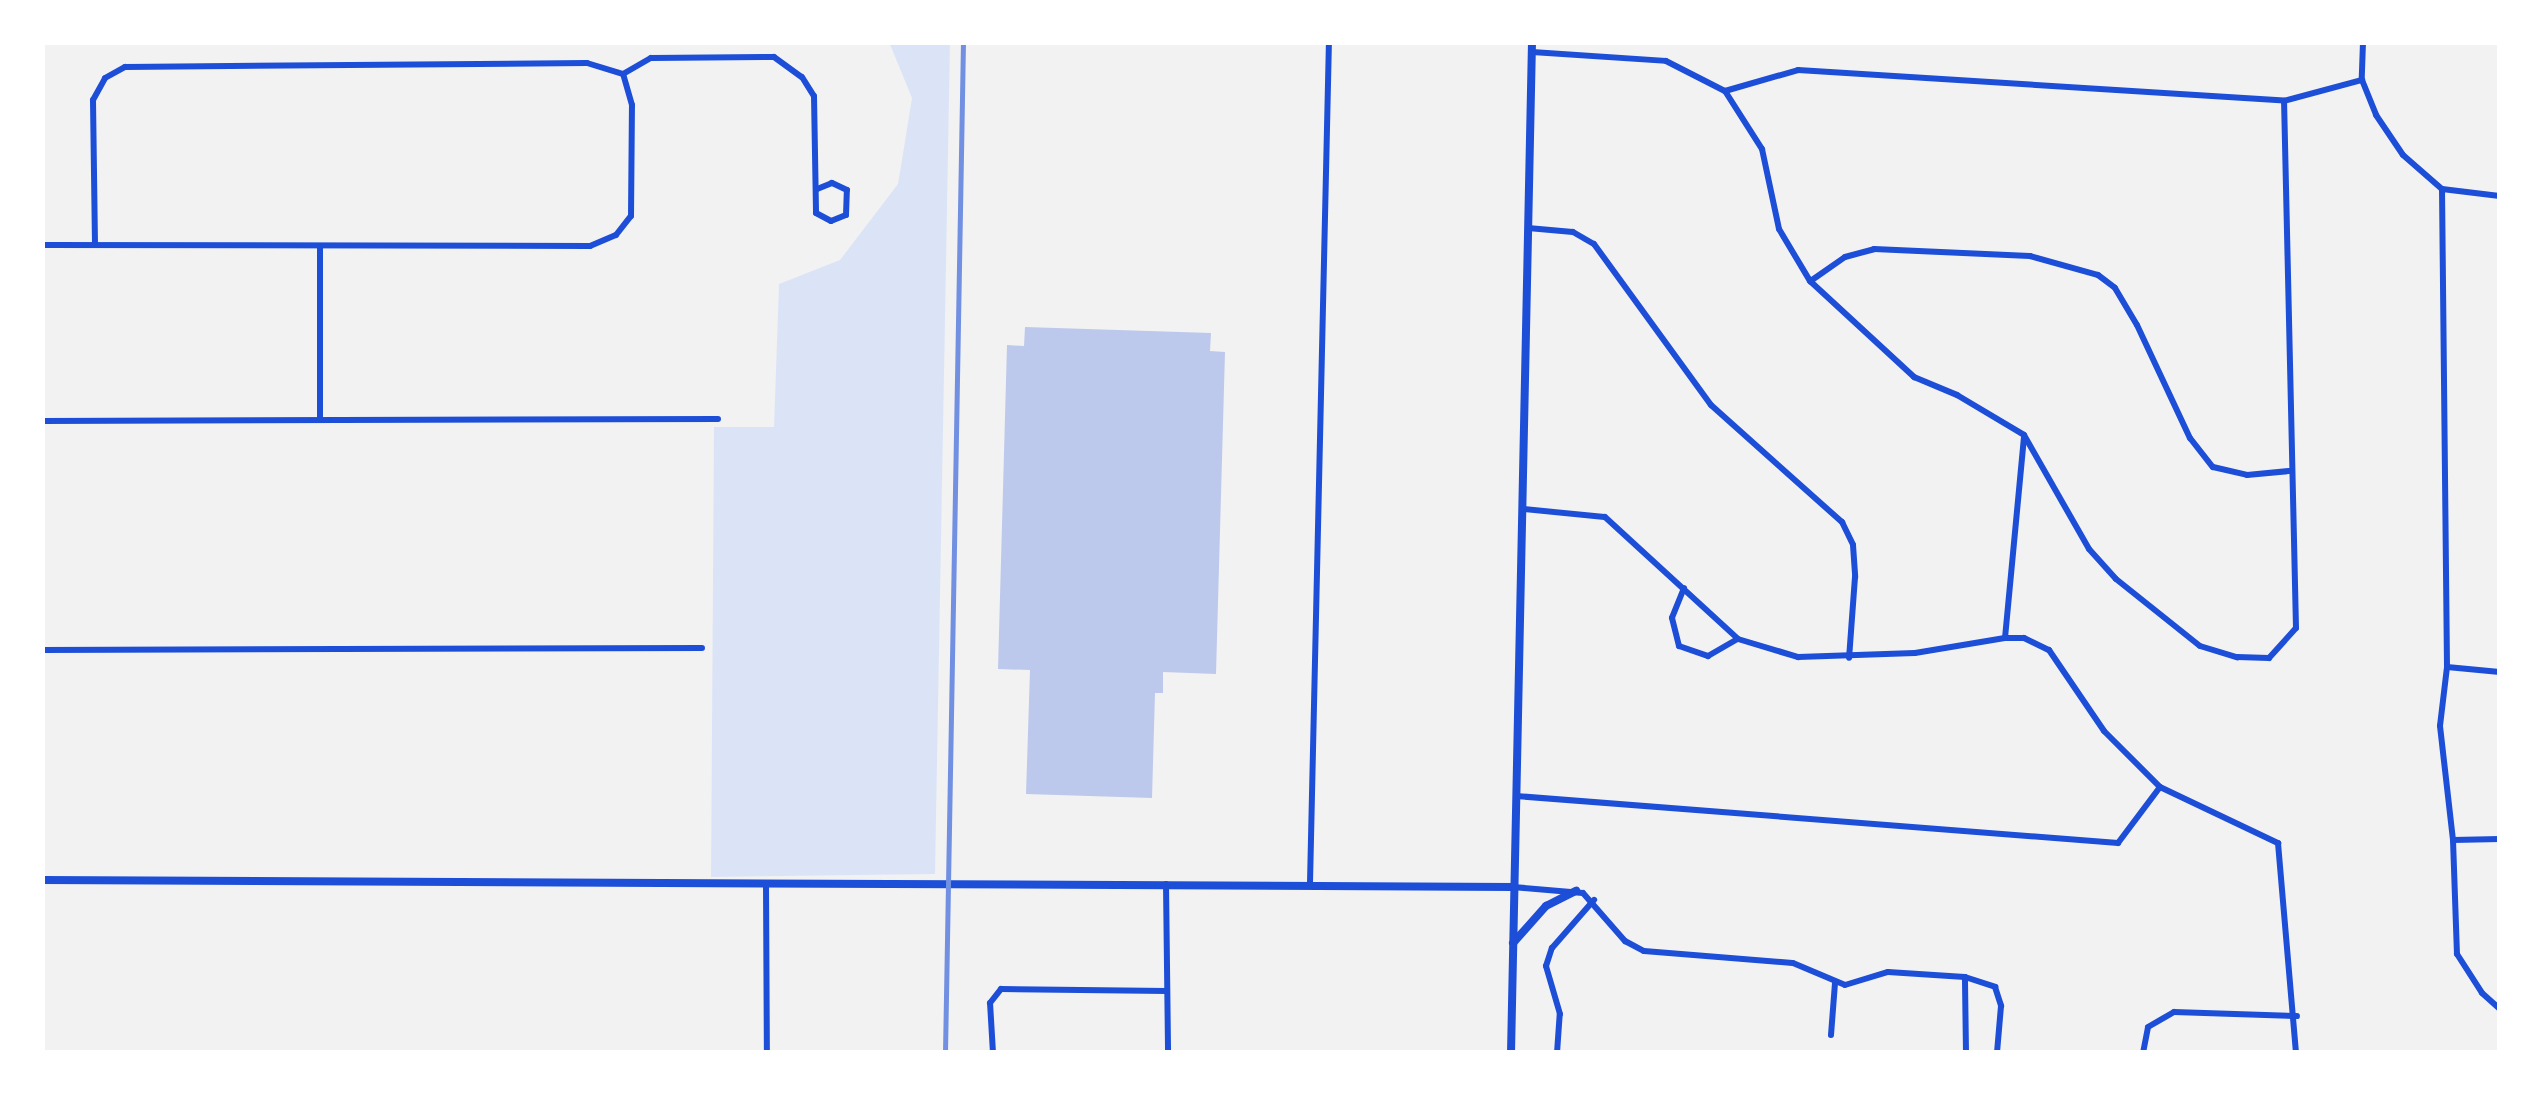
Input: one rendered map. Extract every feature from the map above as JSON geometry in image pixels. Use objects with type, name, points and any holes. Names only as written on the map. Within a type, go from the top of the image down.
[{"type":"street","points":[[1310,883],[1329,42]]},
{"type":"street","points":[[2363,42],[2362,80],[2376,115],[2403,155],[2442,189],[2500,196]]},
{"type":"street","points":[[1511,1053],[1532,47],[1666,61],[1725,91],[1762,149],[1779,229],[1810,281],[1914,377],[1957,394],[2024,435],[2089,549],[2134,596],[2200,646],[2237,657],[2269,658],[2296,628],[2284,101]]},
{"type":"street","points":[[95,245],[93,100],[105,77],[125,67],[587,64],[623,74],[651,58],[774,57],[802,76],[814,96],[817,189],[812,206],[823,219],[846,214],[847,190],[832,183],[817,189]]},
{"type":"street","points":[[1725,91],[1798,70],[2284,101],[2362,80]]},
{"type":"street","points":[[42,245],[590,246],[616,235],[631,216],[632,105],[623,74]]},
{"type":"street","points":[[2442,189],[2447,667],[2440,726],[2453,840],[2457,953],[2482,994],[2500,1009]]},
{"type":"street","points":[[1528,228],[1573,232],[1594,244],[1711,405],[1842,522],[1852,545],[1855,578],[1849,658]]},
{"type":"street","points":[[320,247],[320,419]]},
{"type":"street","points":[[1810,281],[1845,257],[1874,249],[2030,256],[2098,274],[2115,288],[2190,438],[2213,467],[2247,476],[2289,471]]},
{"type":"street","points":[[42,421],[718,419]]},
{"type":"street","points":[[2005,638],[2024,435]]},
{"type":"street","points":[[1522,509],[1605,517],[1738,639],[1798,657],[1849,658],[2005,638],[2024,638],[2049,650],[2104,731],[2160,787],[2278,843],[2297,1016],[2296,1053]]},
{"type":"street","points":[[1684,588],[1672,618],[1679,646],[1708,656],[1738,639]]},
{"type":"street","points":[[42,650],[702,648]]},
{"type":"street","points":[[2447,667],[2500,672]]},
{"type":"street","points":[[1515,796],[2118,843],[2160,787]]},
{"type":"street","points":[[2453,840],[2500,839]]},
{"type":"street","points":[[42,880],[1310,883],[1576,891],[1594,900],[1625,941],[1644,951],[1792,963],[1835,983],[1857,983],[1888,972],[1991,982],[1999,997],[1997,1053]]},
{"type":"street","points":[[1166,884],[1168,1053]]},
{"type":"street","points":[[766,885],[767,1053]]},
{"type":"street","points":[[1512,944],[1546,906],[1576,891]]},
{"type":"street","points":[[1557,1053],[1561,1014],[1546,976],[1548,957],[1594,900]]},
{"type":"street","points":[[1965,977],[1966,1053]]},
{"type":"street","points":[[1831,1035],[1835,983]]},
{"type":"street","points":[[993,1053],[990,1003],[1001,989],[1167,991]]},
{"type":"street","points":[[2143,1053],[2148,1027],[2174,1012],[2297,1016]]},
{"type":"shaded area","points":[[889,42],[950,42],[935,874],[711,877],[714,427],[774,427],[779,284],[840,260],[898,184],[912,98]]},
{"type":"building","points":[[1025,327],[1211,333],[1210,351],[1225,352],[1216,674],[1163,672],[1163,693],[1155,693],[1152,798],[1026,794],[1030,670],[998,669],[1007,345],[1024,346]]},
{"type":"railway","points":[[945,1053],[963,42]]}]
